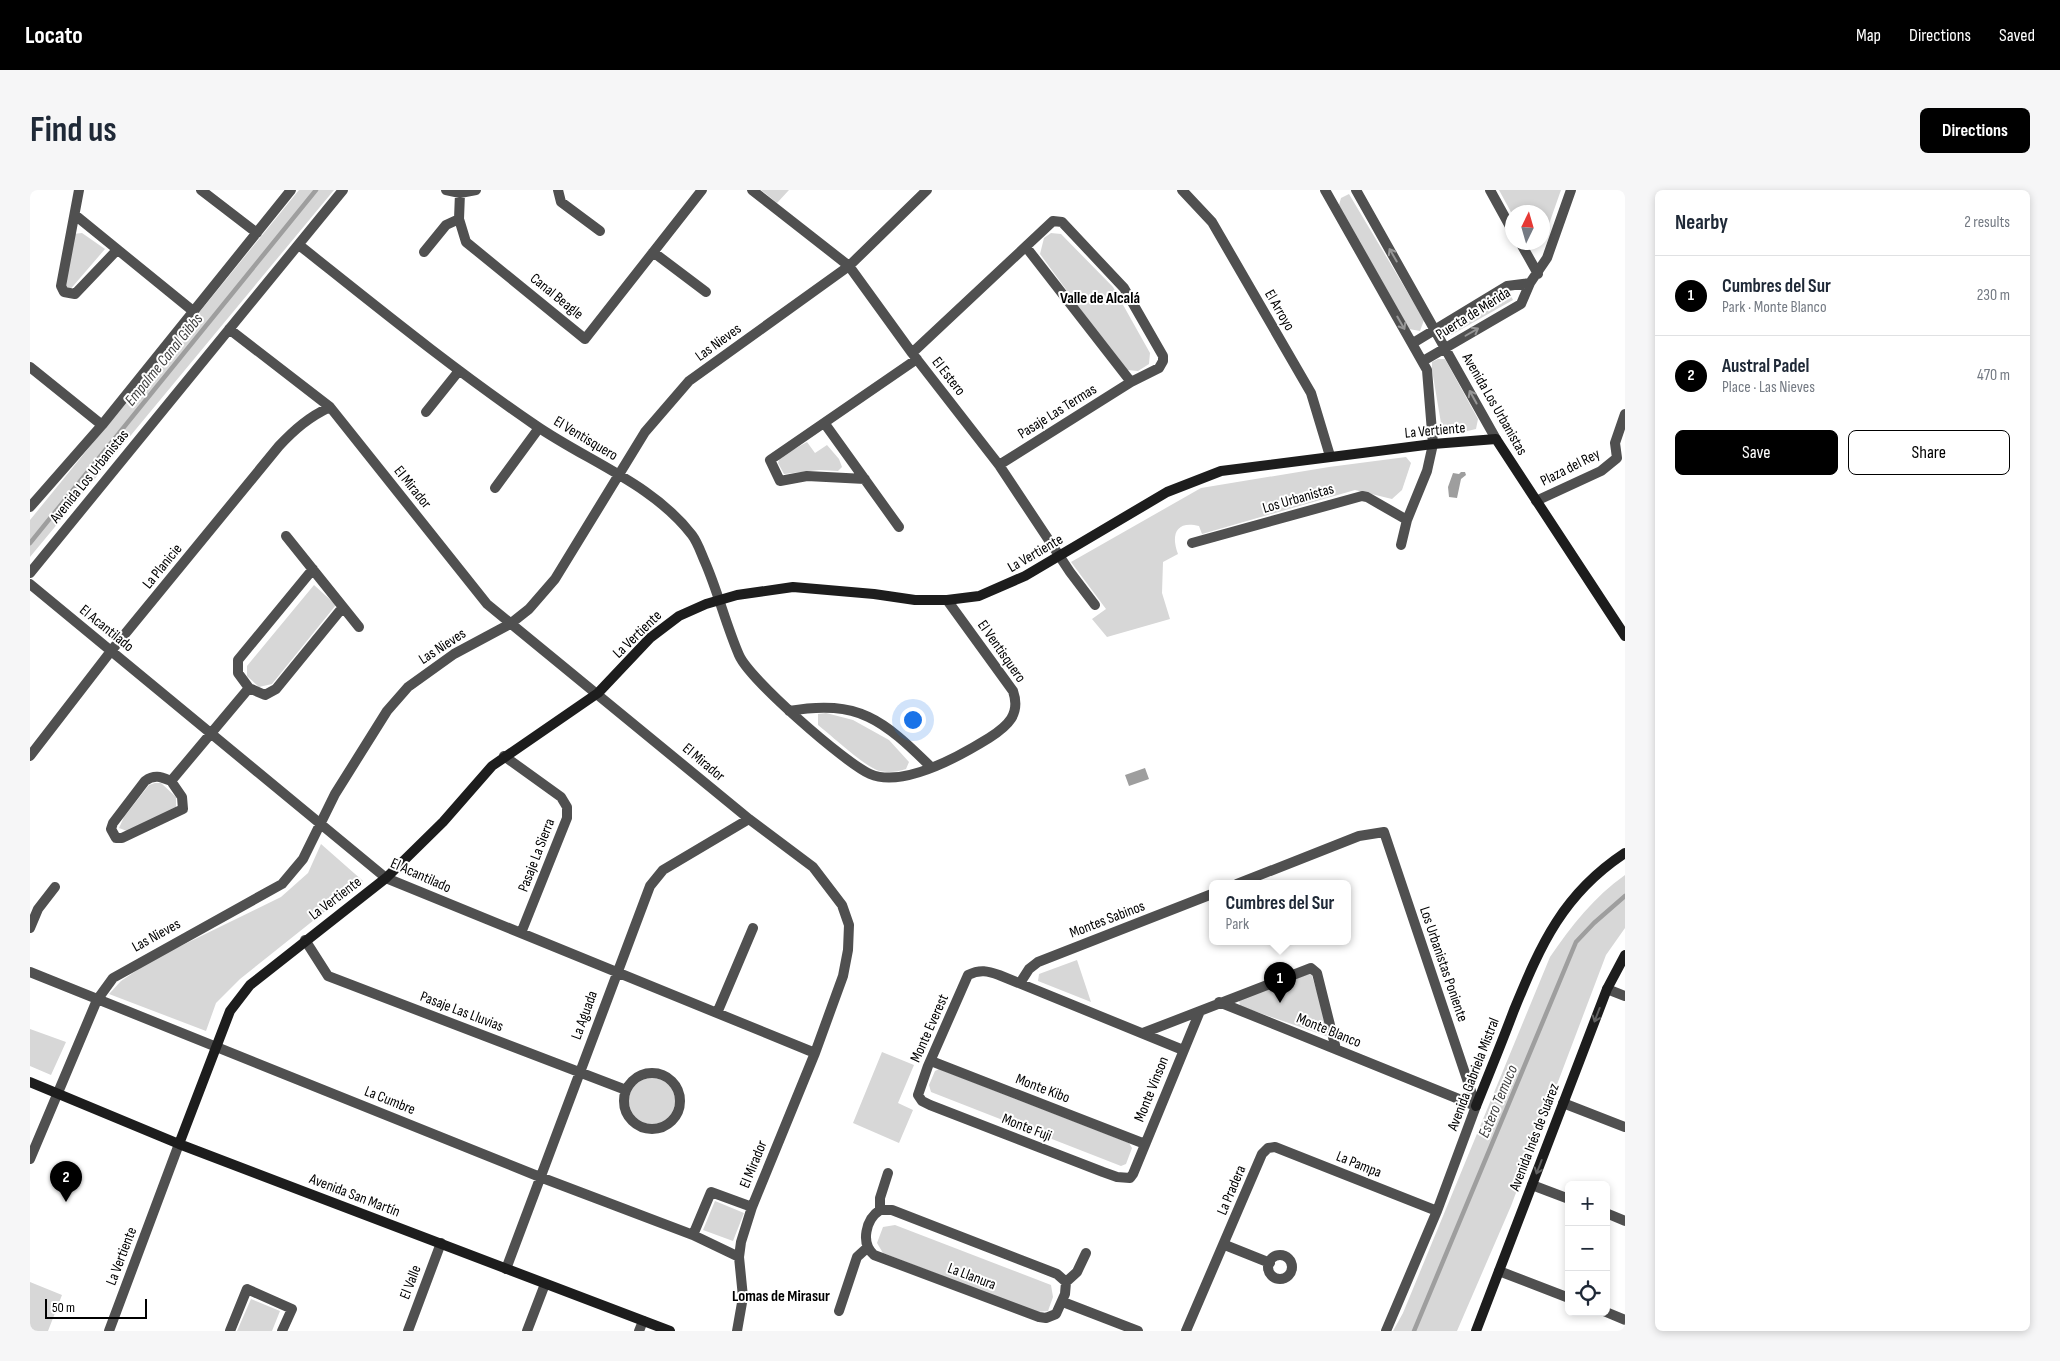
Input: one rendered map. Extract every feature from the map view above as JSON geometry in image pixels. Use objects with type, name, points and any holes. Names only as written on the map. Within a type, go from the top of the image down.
[{"type":"street","points":[[79,190],[61,286],[64,292],[76,294],[117,250]]},
{"type":"street","points":[[201,190],[257,233]]},
{"type":"street","name":"Avenida Los Urbanistas","points":[[30,507],[34,494],[102,425],[291,190]]},
{"type":"street","name":"Avenida Los Urbanistas","points":[[30,573],[343,190]]},
{"type":"street","points":[[446,190],[460,193],[476,190]]},
{"type":"street","points":[[558,190],[561,202],[600,231]]},
{"type":"street","name":"Canal Beagle","points":[[460,193],[460,219],[466,242],[585,339],[702,190]]},
{"type":"street","name":"El Estero","points":[[752,190],[849,266],[999,465],[1095,605]]},
{"type":"street","name":"Las Nieves","points":[[30,1159],[56,1093],[97,1000],[114,978],[282,884],[303,859],[335,794],[387,711],[408,688],[454,654],[510,624],[529,609],[555,579],[620,476],[645,432],[689,382],[849,266],[927,190]]},
{"type":"street","name":"El Arroyo","points":[[1182,190],[1212,222],[1311,392],[1330,456]]},
{"type":"street","name":"Avenida Los Urbanistas","points":[[1356,190],[1496,440],[1622,624],[1625,636]]},
{"type":"street","points":[[1490,190],[1505,217]]},
{"type":"street","name":"Puerta de Mérida","points":[[1423,361],[1521,304],[1530,283],[1538,274],[1547,258],[1571,190]]},
{"type":"street","points":[[1329,192],[1428,370],[1433,444],[1426,471],[1407,520],[1401,545]]},
{"type":"street","points":[[75,215],[193,311]]},
{"type":"street","points":[[424,252],[446,225],[460,219]]},
{"type":"street","name":"Pasaje Las Termas","points":[[865,479],[807,476],[780,481],[770,460],[824,424],[915,356],[1026,247],[1053,222],[1058,220],[1124,288],[1163,356],[1163,361],[1159,368],[1131,382],[999,465]]},
{"type":"street","name":"El Ventisquero","points":[[299,245],[458,372],[539,428],[620,476],[667,507],[694,537],[720,599],[739,656],[748,670],[789,711],[855,765],[871,775],[898,778],[931,767],[971,748],[1002,730],[1012,720],[1016,706],[1013,691],[947,600]]},
{"type":"street","points":[[1026,247],[1131,382]]},
{"type":"street","points":[[1524,250],[1538,274]]},
{"type":"street","points":[[652,252],[706,292]]},
{"type":"street","name":"Puerta de Mérida","points":[[1413,343],[1507,286],[1530,283]]},
{"type":"street","name":"El Mirador","points":[[229,329],[330,407],[487,604],[749,819],[812,866],[842,905],[849,926],[844,976],[815,1053],[752,1207],[739,1256],[743,1297],[737,1331]]},
{"type":"street","points":[[30,367],[102,425]]},
{"type":"street","points":[[426,412],[458,372]]},
{"type":"street","name":"La Planicie","points":[[30,756],[112,651],[279,446],[296,428],[313,415],[330,407]]},
{"type":"street","name":"Plaza del Rey","points":[[1536,501],[1601,471],[1621,459],[1614,443],[1625,414]]},
{"type":"street","points":[[824,424],[899,527]]},
{"type":"street","points":[[495,488],[539,428]]},
{"type":"street","name":"La Vertiente","points":[[109,1331],[215,1046],[230,1011],[250,985],[386,878],[443,822],[481,776],[504,756],[598,694],[666,624],[720,599],[753,591],[793,587],[855,592],[915,600],[947,600],[979,596],[994,592],[1061,556],[1167,492],[1200,478],[1243,467],[1433,444],[1496,440]]},
{"type":"street","name":"Los Urbanistas","points":[[1192,543],[1362,496],[1407,520]]},
{"type":"street","points":[[286,536],[359,627]]},
{"type":"street","points":[[313,569],[238,660],[238,674],[249,688],[265,695],[276,689],[343,606]]},
{"type":"street","name":"El Acantilado","points":[[30,584],[386,878],[815,1053]]},
{"type":"street","points":[[171,781],[249,688]]},
{"type":"street","points":[[789,711],[818,706],[839,707],[859,713],[896,733],[931,767]]},
{"type":"street","name":"Pasaje La Sierra","points":[[504,756],[561,797],[567,807],[566,818],[521,933]]},
{"type":"street","points":[[160,776],[171,781],[182,797],[183,809],[122,838],[116,838],[111,829],[113,823],[145,781],[152,777],[160,776]]},
{"type":"street","name":"La Aguada","points":[[506,1269],[647,891],[658,875],[686,855],[749,819]]},
{"type":"street","name":"Los Urbanistas Poniente","points":[[1247,880],[1359,836],[1384,832],[1476,1106]]},
{"type":"street","name":"Avenida Gabriela Mistral","points":[[1386,1331],[1438,1211],[1476,1106],[1533,964],[1548,933],[1583,887],[1625,853]]},
{"type":"street","points":[[30,928],[38,909],[55,887]]},
{"type":"street","name":"Montes Sabinos","points":[[1020,983],[1030,969],[1038,962],[1209,895]]},
{"type":"street","points":[[717,1013],[753,928]]},
{"type":"street","name":"Pasaje Las Lluvias","points":[[305,940],[328,976],[626,1090]]},
{"type":"street","name":"Avenida Inés de Suárez","points":[[1476,1331],[1607,989],[1625,955]]},
{"type":"street","points":[[1142,1033],[1310,968],[1317,973],[1336,1049]]},
{"type":"street","name":"Monte Everest","points":[[918,1095],[968,975],[975,971],[985,970],[1020,983]]},
{"type":"street","name":"La Cumbre","points":[[30,972],[540,1177],[693,1235],[739,1256]]},
{"type":"street","points":[[1020,983],[1182,1050]]},
{"type":"street","points":[[1607,989],[1625,996]]},
{"type":"street","name":"Monte Blanco","points":[[1220,1002],[1476,1106]]},
{"type":"street","name":"Monte Vinson","points":[[1130,1178],[1182,1050],[1200,1011]]},
{"type":"street","name":"Monte Kibo","points":[[931,1060],[1145,1144]]},
{"type":"street","points":[[648,1073],[667,1077],[679,1092],[678,1111],[673,1120],[665,1126],[656,1129],[646,1128],[630,1118],[625,1110],[626,1090],[631,1082],[648,1073]]},
{"type":"street","name":"Avenida San Martín","points":[[30,1082],[179,1144],[670,1331]]},
{"type":"street","name":"Monte Fuji","points":[[918,1095],[922,1101],[936,1108],[1102,1172],[1117,1177],[1130,1178]]},
{"type":"street","points":[[1564,1103],[1625,1126]]},
{"type":"street","name":"La Pampa","points":[[1268,1148],[1275,1147],[1438,1211]]},
{"type":"street","name":"La Pradera","points":[[1186,1331],[1225,1245],[1262,1154],[1268,1148]]},
{"type":"street","points":[[880,1210],[880,1198],[888,1173]]},
{"type":"street","points":[[1532,1184],[1565,1197]]},
{"type":"street","points":[[693,1235],[711,1192],[752,1207]]},
{"type":"street","points":[[839,1311],[857,1257],[861,1251],[868,1247],[865,1236],[873,1216],[880,1210],[892,1210],[1057,1274],[1066,1282]]},
{"type":"street","points":[[1610,1215],[1625,1221]]},
{"type":"street","name":"El Valle","points":[[408,1331],[441,1243]]},
{"type":"street","points":[[1225,1245],[1270,1263]]},
{"type":"street","name":"La Llanura","points":[[868,1247],[874,1255],[1039,1318],[1052,1317],[1063,1302]]},
{"type":"street","points":[[1086,1253],[1077,1272],[1066,1282],[1063,1302],[1138,1331]]},
{"type":"street","points":[[1499,1271],[1565,1296]]},
{"type":"street","points":[[527,1331],[545,1284]]},
{"type":"street","points":[[230,1331],[247,1289],[292,1309],[282,1331]]},
{"type":"street","points":[[1610,1314],[1625,1320]]},
{"type":"street","points":[[639,1331],[643,1321]]},
{"type":"shaded area","points":[[299,190],[334,190],[30,557],[30,520]]},
{"type":"shaded area","points":[[761,190],[789,190],[777,203]]},
{"type":"shaded area","points":[[1499,190],[1561,190],[1550,221],[1550,205],[1507,205]]},
{"type":"shaded area","points":[[1349,194],[1424,320],[1420,331],[1409,329],[1339,205],[1341,198]]},
{"type":"shaded area","points":[[82,233],[105,249],[68,292],[65,288],[73,234]]},
{"type":"shaded area","points":[[1051,233],[1061,234],[1113,287],[1150,353],[1149,364],[1138,371],[1127,370],[1120,363],[1040,254],[1044,238]]},
{"type":"shaded area","points":[[1509,292],[1513,300],[1451,335],[1447,327]]},
{"type":"shaded area","points":[[1438,359],[1445,359],[1478,419],[1476,429],[1451,435],[1442,429],[1432,370],[1432,362]]},
{"type":"shaded area","points":[[807,442],[815,453],[827,445],[839,459],[842,467],[838,471],[819,470],[784,474],[778,463],[780,457]]},
{"type":"shaded area","points":[[1406,457],[1411,463],[1402,490],[1392,499],[1355,490],[1202,534],[1199,526],[1185,525],[1180,527],[1175,536],[1178,554],[1163,562],[1162,593],[1170,619],[1107,637],[1092,619],[1106,609],[1071,562],[1201,488],[1329,467]]},
{"type":"shaded area","points":[[1465,472],[1466,475],[1461,479],[1457,498],[1449,497],[1448,487],[1453,473],[1459,474]]},
{"type":"shaded area","points":[[314,585],[336,605],[272,684],[259,687],[247,676],[247,666]]},
{"type":"shaded area","points":[[826,713],[853,720],[889,740],[909,762],[906,769],[883,772],[865,763],[818,725],[818,714]]},
{"type":"shaded area","points":[[1145,768],[1149,779],[1129,786],[1125,775]]},
{"type":"shaded area","points":[[161,783],[176,797],[176,808],[127,831],[119,828],[124,817],[149,785]]},
{"type":"shaded area","points":[[321,844],[363,881],[240,979],[216,1003],[206,1031],[109,994],[121,981],[152,960],[281,897],[308,873]]},
{"type":"shaded area","points":[[1625,875],[1625,928],[1606,955],[1511,1206],[1457,1331],[1393,1331],[1403,1313],[1550,957],[1584,912]]},
{"type":"shaded area","points":[[1077,960],[1091,1002],[1038,981],[1039,974]]},
{"type":"shaded area","points":[[1311,973],[1330,1033],[1329,1037],[1240,1006],[1239,1000]]},
{"type":"shaded area","points":[[30,1029],[66,1042],[51,1075],[30,1066]]},
{"type":"shaded area","points":[[882,1052],[914,1065],[898,1103],[913,1110],[899,1143],[853,1123]]},
{"type":"shaded area","points":[[939,1069],[1129,1143],[1132,1148],[1126,1164],[1121,1166],[931,1092],[929,1085],[935,1071]]},
{"type":"shaded area","points":[[652,1078],[665,1082],[671,1088],[675,1101],[671,1114],[665,1120],[652,1124],[639,1120],[633,1114],[629,1101],[633,1088],[639,1082]]},
{"type":"shaded area","points":[[715,1201],[744,1213],[733,1241],[703,1230]]},
{"type":"shaded area","points":[[895,1225],[1051,1285],[1053,1297],[1048,1311],[1036,1312],[883,1253],[877,1243],[883,1227]]},
{"type":"shaded area","points":[[30,1282],[62,1295],[48,1331],[30,1331]]},
{"type":"shaded area","points":[[251,1299],[280,1311],[272,1331],[237,1331]]},
{"type":"waterway","name":"Empalme Canal Gibbs","points":[[30,543],[316,190]]},
{"type":"waterway","name":"Estero Temuco","points":[[1414,1331],[1576,942],[1594,923],[1625,896]]},
{"type":"place","name":"Cumbres del Sur","points":[[1280,1003]]},
{"type":"place","name":"Austral Padel","points":[[66,1202]]},
{"type":"district","name":"Valle de Alcalá","points":[[1100,297]]},
{"type":"district","name":"Lomas de Mirasur","points":[[781,1295]]}]
